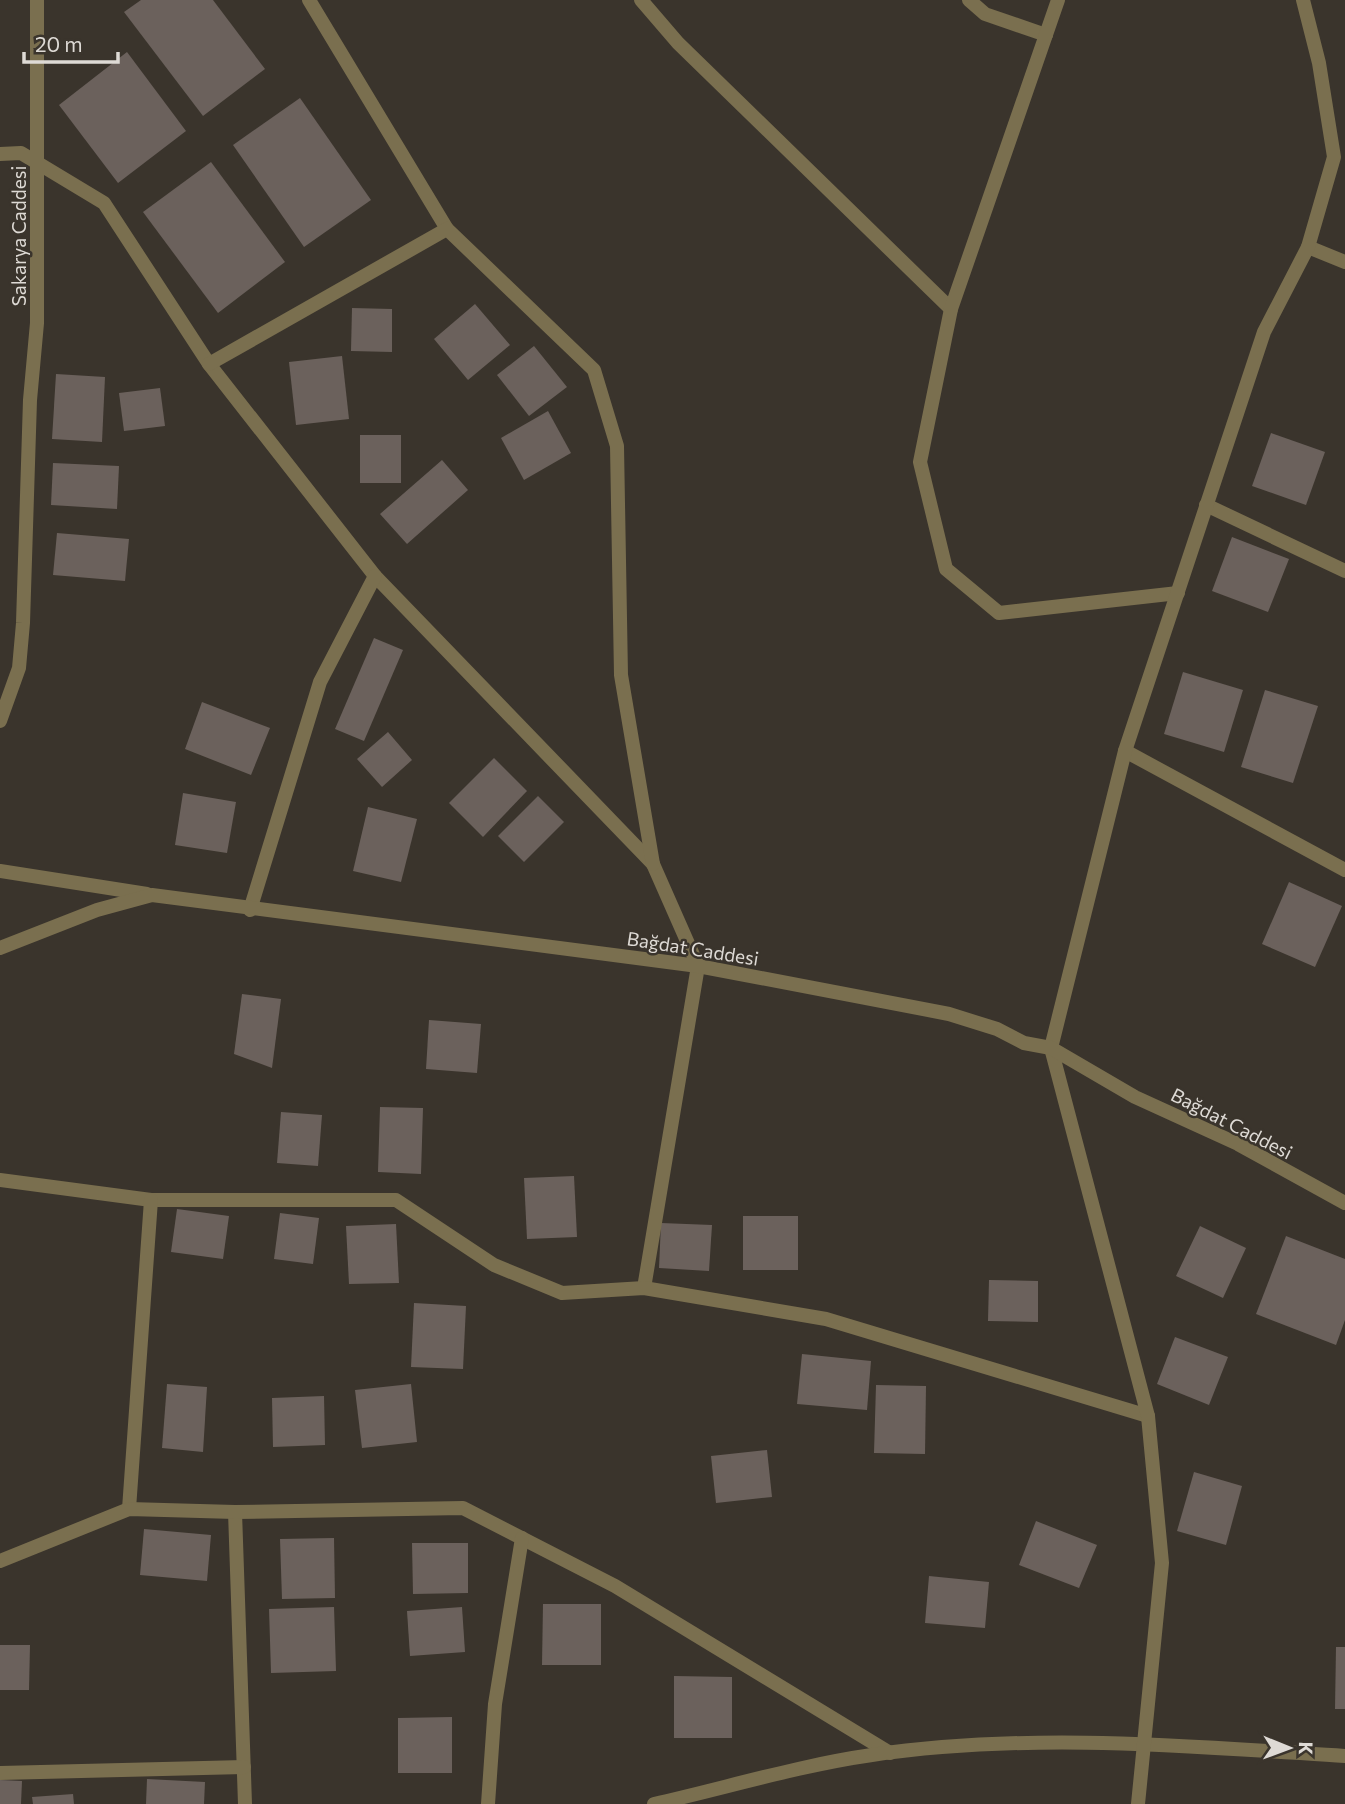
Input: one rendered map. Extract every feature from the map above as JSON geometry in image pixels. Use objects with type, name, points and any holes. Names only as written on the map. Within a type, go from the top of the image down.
[{"type":"street","name":"Sakarya Caddesi","points":[[0,720],[19,668],[23,623],[30,400],[37,323],[37,0]]},
{"type":"street","points":[[309,0],[447,229],[594,370],[617,446],[621,675],[653,864],[698,965],[644,1288]]},
{"type":"street","points":[[641,0],[688,52],[951,309]]},
{"type":"street","points":[[970,0],[985,14],[1046,35]]},
{"type":"street","points":[[1058,0],[951,309],[920,462],[946,569],[999,613],[1178,593]]},
{"type":"street","points":[[1138,1804],[1162,1563],[1148,1416],[1051,1048],[1125,751],[1264,332],[1308,247],[1334,157],[1319,63],[1303,0]]},
{"type":"street","points":[[0,154],[21,153],[104,203],[209,364],[375,576],[653,864]]},
{"type":"street","points":[[209,364],[447,229]]},
{"type":"street","points":[[1308,247],[1345,262]]},
{"type":"street","points":[[1206,505],[1345,571]]},
{"type":"street","points":[[250,909],[320,682],[375,576]]},
{"type":"street","points":[[1125,751],[1345,870]]},
{"type":"street","points":[[0,871],[152,895]]},
{"type":"street","name":"Bağdat Caddesi","points":[[0,948],[97,910],[152,895],[698,965],[949,1014],[997,1030],[1024,1043],[1051,1048],[1135,1097],[1238,1144],[1345,1203]]},
{"type":"street","points":[[0,1180],[151,1200],[396,1200],[494,1265],[562,1293],[644,1288],[827,1319],[1148,1416]]},
{"type":"street","points":[[129,1510],[151,1200]]},
{"type":"street","points":[[0,1561],[129,1510],[235,1512],[463,1508],[615,1586],[890,1753]]},
{"type":"street","points":[[235,1512],[246,1804]]},
{"type":"street","points":[[488,1804],[495,1704],[522,1538]]},
{"type":"street","points":[[654,1804],[890,1753],[980,1745],[1144,1743],[1345,1756]]},
{"type":"street","points":[[0,1773],[244,1767]]},
{"type":"building","points":[[141,0],[213,0],[265,69],[203,116],[124,12]]},
{"type":"building","points":[[127,52],[186,131],[118,183],[59,105]]},
{"type":"building","points":[[300,98],[371,200],[304,247],[233,145]]},
{"type":"building","points":[[211,162],[285,262],[218,313],[143,212]]},
{"type":"building","points":[[475,304],[510,345],[468,380],[434,339]]},
{"type":"building","points":[[352,308],[392,309],[392,352],[351,351]]},
{"type":"building","points":[[534,346],[567,387],[529,416],[497,375]]},
{"type":"building","points":[[342,356],[349,419],[296,425],[289,362]]},
{"type":"building","points":[[56,374],[105,377],[102,442],[52,439]]},
{"type":"building","points":[[160,388],[165,426],[124,431],[119,393]]},
{"type":"building","points":[[548,411],[571,453],[524,480],[501,438]]},
{"type":"building","points":[[1271,433],[1325,452],[1306,505],[1252,486]]},
{"type":"building","points":[[360,435],[401,435],[401,483],[360,483]]},
{"type":"building","points":[[442,460],[468,490],[407,544],[380,514]]},
{"type":"building","points":[[53,463],[119,466],[117,509],[51,505]]},
{"type":"building","points":[[57,533],[129,539],[125,581],[53,575]]},
{"type":"building","points":[[1232,537],[1289,559],[1268,612],[1212,591]]},
{"type":"building","points":[[374,638],[403,650],[364,741],[335,729]]},
{"type":"building","points":[[1183,672],[1243,690],[1224,752],[1164,734]]},
{"type":"building","points":[[1265,690],[1318,706],[1293,783],[1241,767]]},
{"type":"building","points":[[202,702],[270,728],[251,775],[185,749]]},
{"type":"building","points":[[388,732],[412,760],[382,787],[357,759]]},
{"type":"building","points":[[494,758],[527,791],[483,837],[449,803]]},
{"type":"building","points":[[183,793],[236,802],[227,853],[175,845]]},
{"type":"building","points":[[538,796],[564,822],[524,862],[498,836]]},
{"type":"building","points":[[368,807],[417,819],[401,882],[353,871]]},
{"type":"building","points":[[1289,882],[1342,906],[1315,967],[1262,944]]},
{"type":"building","points":[[242,994],[281,999],[272,1068],[234,1054]]},
{"type":"building","points":[[429,1020],[481,1024],[477,1073],[426,1069]]},
{"type":"building","points":[[380,1107],[423,1108],[421,1174],[378,1172]]},
{"type":"building","points":[[281,1112],[322,1115],[318,1166],[277,1163]]},
{"type":"building","points":[[574,1176],[577,1237],[527,1239],[524,1178]]},
{"type":"building","points":[[177,1209],[229,1216],[223,1259],[171,1252]]},
{"type":"building","points":[[280,1213],[319,1218],[313,1264],[274,1259]]},
{"type":"building","points":[[743,1216],[798,1216],[798,1270],[743,1270]]},
{"type":"building","points":[[661,1223],[712,1225],[709,1271],[659,1268]]},
{"type":"building","points":[[396,1224],[399,1283],[349,1284],[346,1226]]},
{"type":"building","points":[[1200,1226],[1246,1248],[1223,1298],[1176,1276]]},
{"type":"building","points":[[1286,1236],[1345,1259],[1345,1320],[1336,1345],[1256,1314]]},
{"type":"building","points":[[989,1280],[1038,1281],[1038,1322],[988,1321]]},
{"type":"building","points":[[414,1303],[466,1306],[463,1369],[411,1367]]},
{"type":"building","points":[[1175,1337],[1228,1357],[1209,1405],[1157,1384]]},
{"type":"building","points":[[802,1354],[871,1361],[867,1410],[797,1404]]},
{"type":"building","points":[[167,1384],[207,1387],[203,1452],[162,1448]]},
{"type":"building","points":[[411,1384],[417,1442],[362,1448],[355,1390]]},
{"type":"building","points":[[876,1385],[926,1386],[925,1454],[874,1453]]},
{"type":"building","points":[[324,1396],[325,1445],[273,1447],[272,1398]]},
{"type":"building","points":[[767,1450],[772,1497],[716,1503],[711,1456]]},
{"type":"building","points":[[1194,1472],[1242,1486],[1226,1545],[1177,1531]]},
{"type":"building","points":[[1036,1521],[1097,1545],[1079,1588],[1019,1565]]},
{"type":"building","points":[[144,1529],[211,1535],[207,1581],[140,1575]]},
{"type":"building","points":[[334,1538],[335,1598],[282,1599],[280,1539]]},
{"type":"building","points":[[412,1543],[468,1543],[468,1593],[413,1594]]},
{"type":"building","points":[[929,1576],[989,1582],[985,1628],[925,1623]]},
{"type":"building","points":[[543,1604],[601,1604],[601,1665],[542,1665]]},
{"type":"building","points":[[334,1607],[336,1671],[271,1673],[269,1609]]},
{"type":"building","points":[[462,1607],[465,1652],[410,1656],[407,1611]]},
{"type":"building","points":[[0,1645],[30,1645],[29,1690],[0,1690]]},
{"type":"building","points":[[1336,1647],[1345,1647],[1345,1709],[1335,1709]]},
{"type":"building","points":[[674,1676],[732,1677],[732,1738],[674,1738]]},
{"type":"building","points":[[452,1717],[452,1773],[398,1773],[398,1718]]},
{"type":"building","points":[[147,1779],[205,1782],[204,1804],[146,1804]]},
{"type":"building","points":[[0,1780],[22,1781],[21,1804],[0,1804]]},
{"type":"building","points":[[73,1794],[74,1804],[33,1804],[32,1797]]}]
